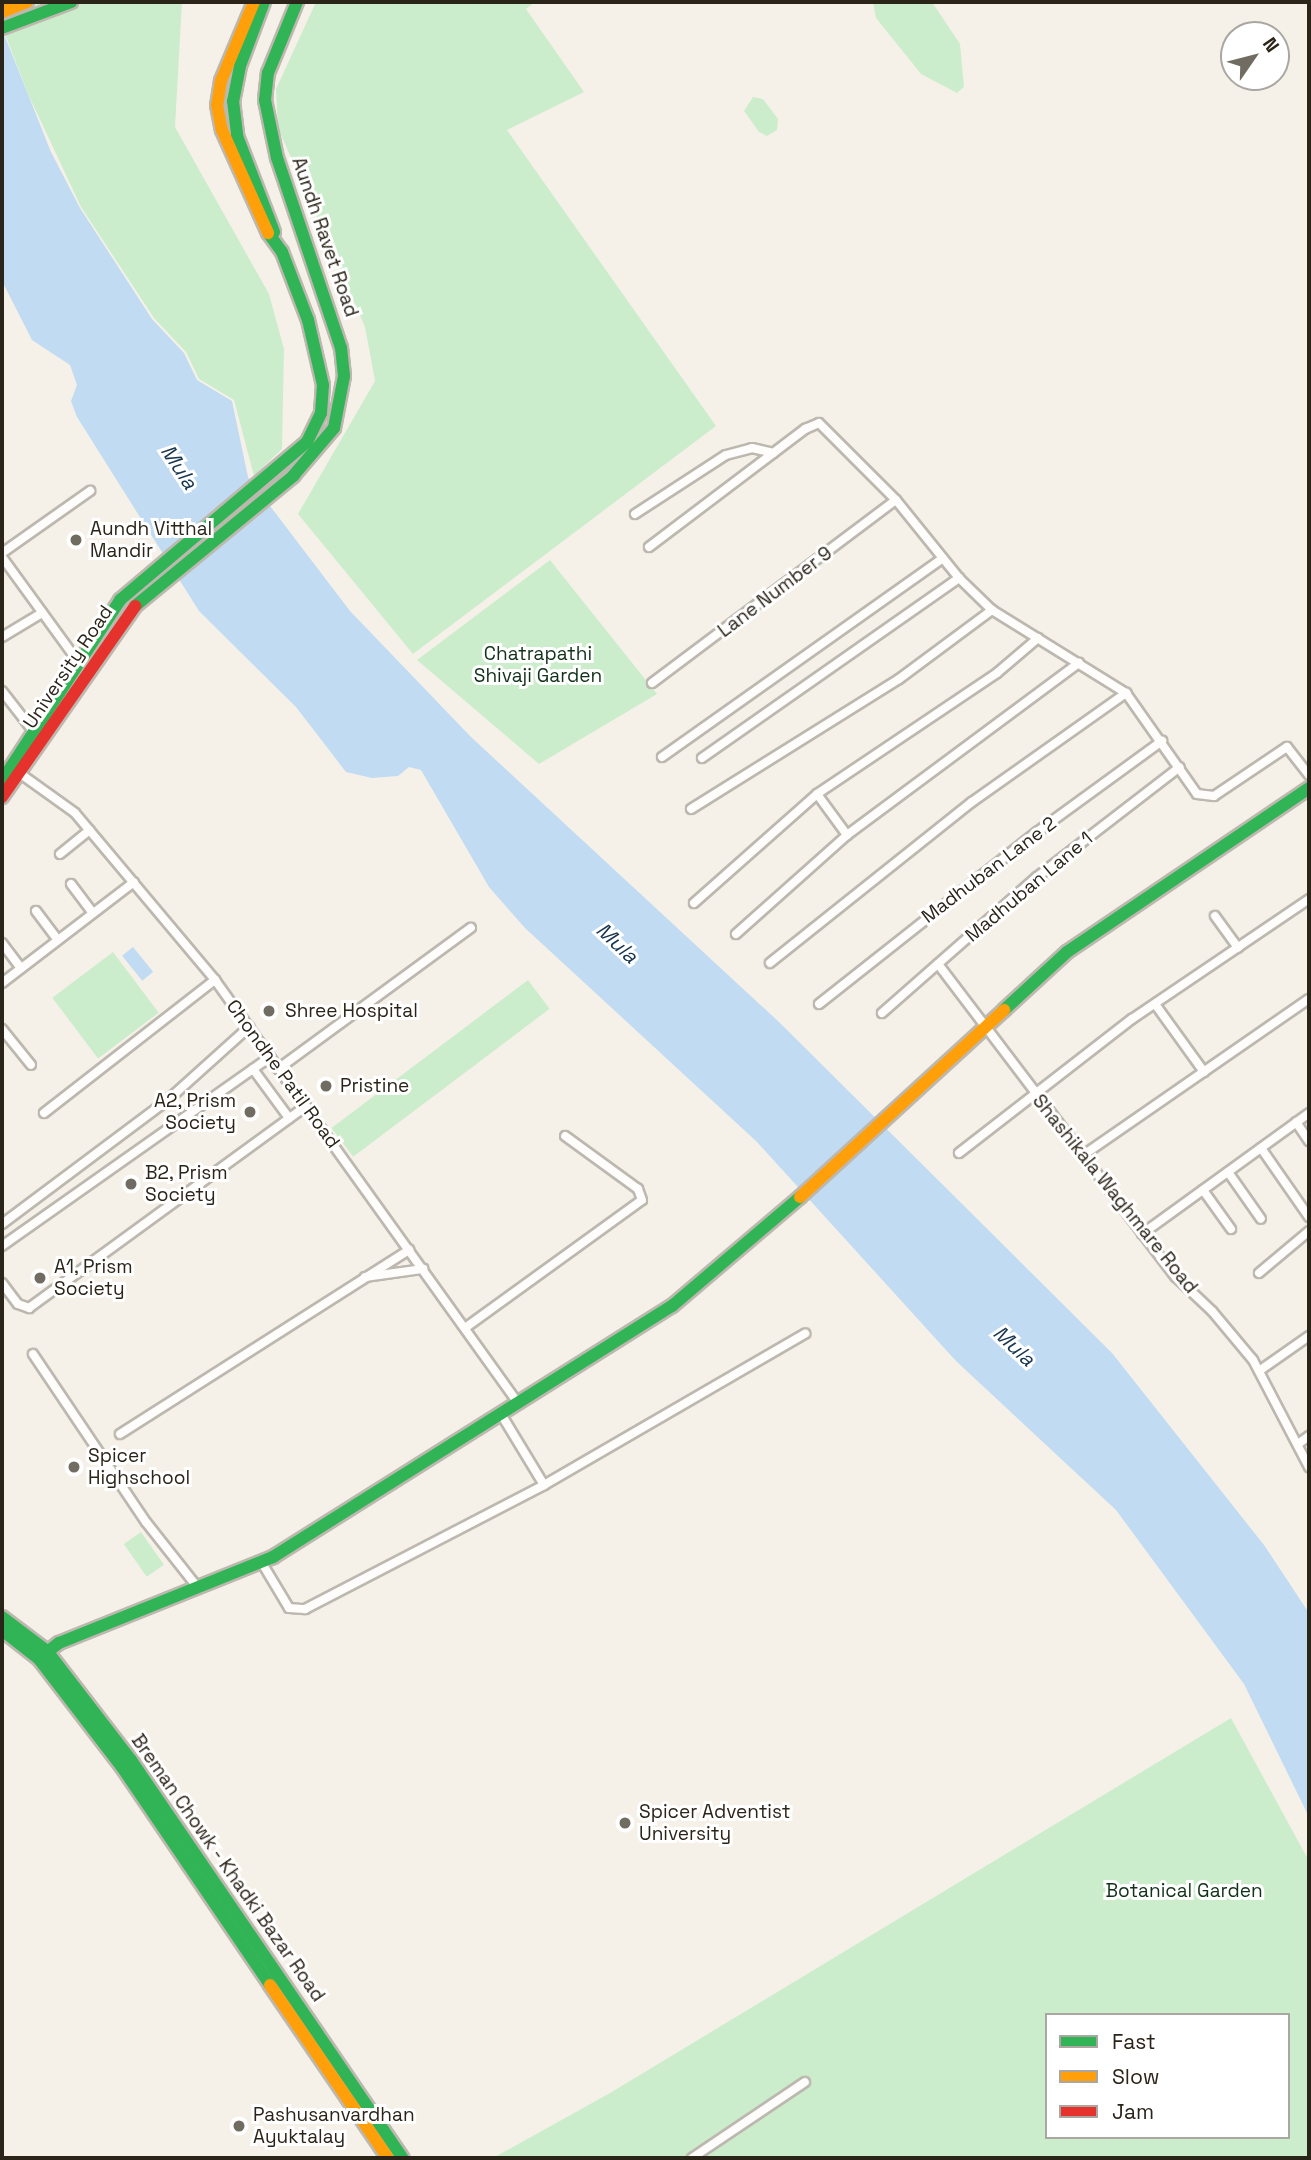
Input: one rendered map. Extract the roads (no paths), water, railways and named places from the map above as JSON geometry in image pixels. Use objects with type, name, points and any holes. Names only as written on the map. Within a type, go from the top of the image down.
[{"type":"main road","points":[[2,12],[27,2]]},
{"type":"main road","points":[[2,28],[71,2]]},
{"type":"main road","points":[[254,2],[222,81],[217,105],[222,130],[259,220],[282,252]]},
{"type":"main road","points":[[264,2],[240,66],[233,101],[237,136],[282,252]]},
{"type":"main road","points":[[290,19],[291,2]]},
{"type":"main road","name":"Aundh Ravet Road","points":[[144,596],[293,476],[334,428],[344,376],[333,314],[267,125],[268,73],[297,2]]},
{"type":"main road","name":"University Road","points":[[2,797],[84,668],[120,600],[284,465],[311,432],[321,413],[323,385],[308,320],[282,252]]},
{"type":"main road","name":"University Road","points":[[2,782],[34,732],[144,596]]},
{"type":"main road","points":[[43,1655],[262,1563],[687,1295],[1092,933],[1309,788]]},
{"type":"main road","name":"Breman Chowk - Khadki Bazar Road","points":[[2,1617],[43,1655],[131,1760],[230,1900],[402,2158]]},
{"type":"main road","name":"Breman Chowk - Khadki Bazar Road","points":[[2,1630],[43,1655],[222,1909],[388,2158]]},
{"type":"street","points":[[649,547],[773,453],[819,423],[896,500],[959,579],[992,610],[1126,693],[1201,797],[1214,796],[1287,747],[1309,775]]},
{"type":"street","points":[[635,514],[726,455],[752,448],[773,453]]},
{"type":"street","points":[[84,668],[2,555],[90,491]]},
{"type":"street","name":"Lane Number 9","points":[[652,683],[896,500]]},
{"type":"street","points":[[662,757],[943,558]]},
{"type":"street","points":[[702,758],[959,579]]},
{"type":"street","points":[[691,809],[898,679],[992,610]]},
{"type":"street","points":[[2,637],[42,613]]},
{"type":"street","points":[[694,903],[817,794],[997,673],[1038,638]]},
{"type":"street","points":[[736,934],[847,835],[1079,663]]},
{"type":"street","points":[[2,691],[34,732]]},
{"type":"street","points":[[770,963],[972,802],[1126,693]]},
{"type":"street","name":"Madhuban Lane 2","points":[[820,1004],[1027,840],[1161,741]]},
{"type":"street","name":"Madhuban Lane 1","points":[[882,1013],[1037,877],[1180,767]]},
{"type":"street","name":"Chondhe Patil Road","points":[[18,772],[67,806],[90,830],[215,980],[518,1403]]},
{"type":"street","points":[[817,794],[847,835]]},
{"type":"street","points":[[60,854],[90,830]]},
{"type":"street","points":[[2,983],[134,881]]},
{"type":"street","points":[[71,884],[93,913]]},
{"type":"street","points":[[958,1153],[1155,1004],[1309,899]]},
{"type":"street","points":[[36,911],[58,940]]},
{"type":"street","points":[[1215,916],[1238,948]]},
{"type":"street","points":[[278,1069],[471,928]]},
{"type":"street","points":[[2,943],[21,968]]},
{"type":"street","name":"Shashikala Waghmare Road","points":[[938,964],[1175,1277],[1234,1335],[1259,1371],[1309,1467]]},
{"type":"street","points":[[44,1113],[215,980]]},
{"type":"street","points":[[1082,1156],[1309,999]]},
{"type":"street","points":[[1155,1004],[1203,1072]]},
{"type":"street","points":[[2,1224],[169,1099],[249,1027]]},
{"type":"street","points":[[2,1028],[31,1065]]},
{"type":"street","points":[[2,1246],[271,1057]]},
{"type":"street","points":[[253,1069],[289,1118]]},
{"type":"street","points":[[2,1283],[18,1304],[29,1308],[306,1107]]},
{"type":"street","points":[[1142,1234],[1309,1113]]},
{"type":"street","points":[[1296,1122],[1309,1141]]},
{"type":"street","points":[[465,1328],[642,1200],[639,1190],[565,1136]]},
{"type":"street","points":[[1261,1148],[1309,1217]]},
{"type":"street","points":[[1228,1172],[1261,1219]]},
{"type":"street","points":[[1203,1190],[1231,1229]]},
{"type":"street","points":[[1259,1273],[1309,1231]]},
{"type":"street","points":[[120,1434],[409,1250]]},
{"type":"street","points":[[365,1278],[423,1269]]},
{"type":"street","points":[[262,1563],[289,1608],[305,1609],[544,1485],[805,1334]]},
{"type":"street","points":[[1259,1371],[1309,1336]]},
{"type":"street","points":[[33,1354],[146,1522],[199,1589]]},
{"type":"street","points":[[501,1414],[544,1485]]},
{"type":"street","points":[[1298,1444],[1309,1436]]},
{"type":"street","points":[[692,2158],[805,2082]]},
{"type":"water","name":"Mula","points":[[2,29],[51,152],[80,208],[152,319],[184,353],[197,380],[232,401],[248,477],[350,611],[471,737],[780,1023],[1112,1353],[1264,1545],[1309,1613],[1309,1817],[1244,1684],[1116,1510],[956,1361],[756,1141],[525,928],[489,887],[421,770],[409,767],[398,776],[372,778],[346,772],[296,707],[199,611],[77,417],[71,401],[77,385],[70,365],[32,340],[2,281]]},
{"type":"water","points":[[133,947],[153,972],[142,981],[122,956]]},
{"type":"place","name":"Aundh Vitthal Mandir","points":[[76,540]]},
{"type":"place","name":"Shree Hospital","points":[[269,1011]]},
{"type":"place","name":"Pristine","points":[[326,1086]]},
{"type":"place","name":"A2, Prism Society","points":[[250,1112]]},
{"type":"place","name":"B2, Prism Society","points":[[131,1184]]},
{"type":"place","name":"A1, Prism Society","points":[[40,1278]]},
{"type":"place","name":"Spicer Highschool","points":[[74,1467]]},
{"type":"place","name":"Spicer Adventist University","points":[[625,1823]]},
{"type":"place","name":"Pashusanvardhan Ayuktalay","points":[[239,2126]]},
{"type":"park label","name":"Chatrapathi Shivaji Garden","points":[[538,665]]},
{"type":"park label","name":"Botanical Garden","points":[[1184,1891]]}]
